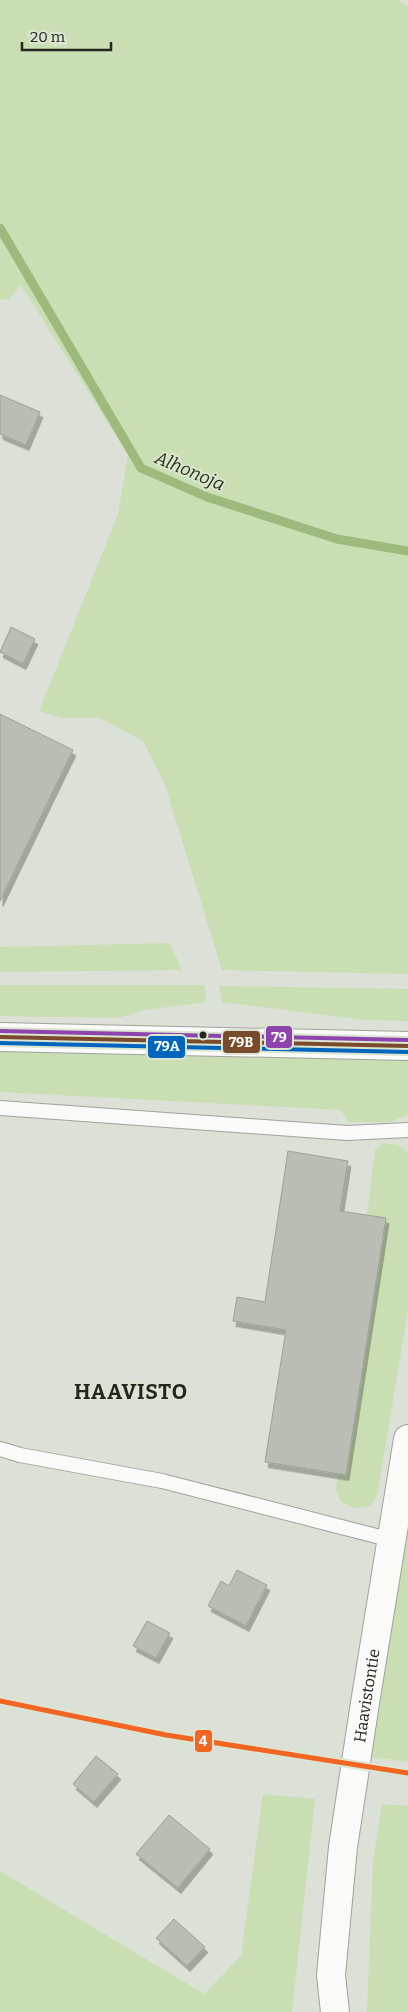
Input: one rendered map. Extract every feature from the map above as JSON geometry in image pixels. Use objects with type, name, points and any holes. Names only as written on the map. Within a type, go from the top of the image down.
[{"type":"street","points":[[0,1037],[408,1046]]},
{"type":"street","name":"Haavistontie","points":[[335,2012],[331,1975],[343,1847],[408,1439]]},
{"type":"lane","points":[[0,1108],[347,1134],[408,1130]]},
{"type":"lane","points":[[0,1449],[20,1455],[162,1481],[392,1540]]},
{"type":"green space","points":[[0,0],[397,0],[408,6],[408,974],[222,970],[164,782],[143,741],[100,718],[62,718],[39,711],[118,514],[128,455],[21,285],[8,300],[0,299]]},
{"type":"green space","points":[[170,943],[182,970],[0,972],[0,947]]},
{"type":"green space","points":[[0,985],[204,985],[207,1002],[145,1010],[118,1018],[0,1016]]},
{"type":"green space","points":[[219,986],[408,989],[408,1021],[364,1020],[222,1002]]},
{"type":"green space","points":[[0,1051],[408,1060],[408,1115],[390,1122],[348,1122],[341,1110],[0,1092]]},
{"type":"green space","points":[[383,1143],[398,1145],[408,1152],[408,1311],[377,1496],[370,1506],[354,1508],[341,1502],[336,1489],[338,1474],[346,1474],[386,1219],[367,1215],[375,1150]]},
{"type":"green space","points":[[408,1506],[408,1762],[368,1757]]},
{"type":"green space","points":[[263,1794],[315,1799],[292,2012],[0,2012],[0,1871],[204,1994],[241,1956]]},
{"type":"green space","points":[[382,1804],[408,1806],[408,2012],[367,2012],[373,1861]]},
{"type":"building","points":[[0,395],[40,412],[26,445],[0,434]]},
{"type":"building","points":[[11,627],[35,639],[23,664],[0,652]]},
{"type":"building","points":[[0,714],[73,750],[0,901]]},
{"type":"building","points":[[288,1151],[348,1161],[340,1211],[386,1218],[346,1475],[265,1462],[286,1330],[233,1321],[237,1297],[265,1302]]},
{"type":"building","points":[[237,1570],[267,1585],[246,1626],[208,1606],[221,1581],[229,1586]]},
{"type":"building","points":[[147,1621],[170,1633],[156,1658],[133,1646]]},
{"type":"building","points":[[96,1756],[118,1774],[94,1802],[73,1784]]},
{"type":"building","points":[[169,1815],[210,1849],[178,1888],[136,1854]]},
{"type":"building","points":[[174,1919],[205,1947],[187,1966],[156,1938]]},
{"type":"waterway","name":"Alhonoja","points":[[0,228],[141,468],[207,497],[337,539],[408,551]]},
{"type":"transit line","name":"79","points":[[0,1031],[408,1040]]},
{"type":"transit line","name":"79B","points":[[0,1037],[408,1046]]},
{"type":"transit line","name":"79A","points":[[0,1043],[408,1052]]},
{"type":"transit line","name":"4","points":[[0,1701],[166,1735],[408,1773]]},
{"type":"district","name":"HAAVISTO","points":[[131,1392]]}]
